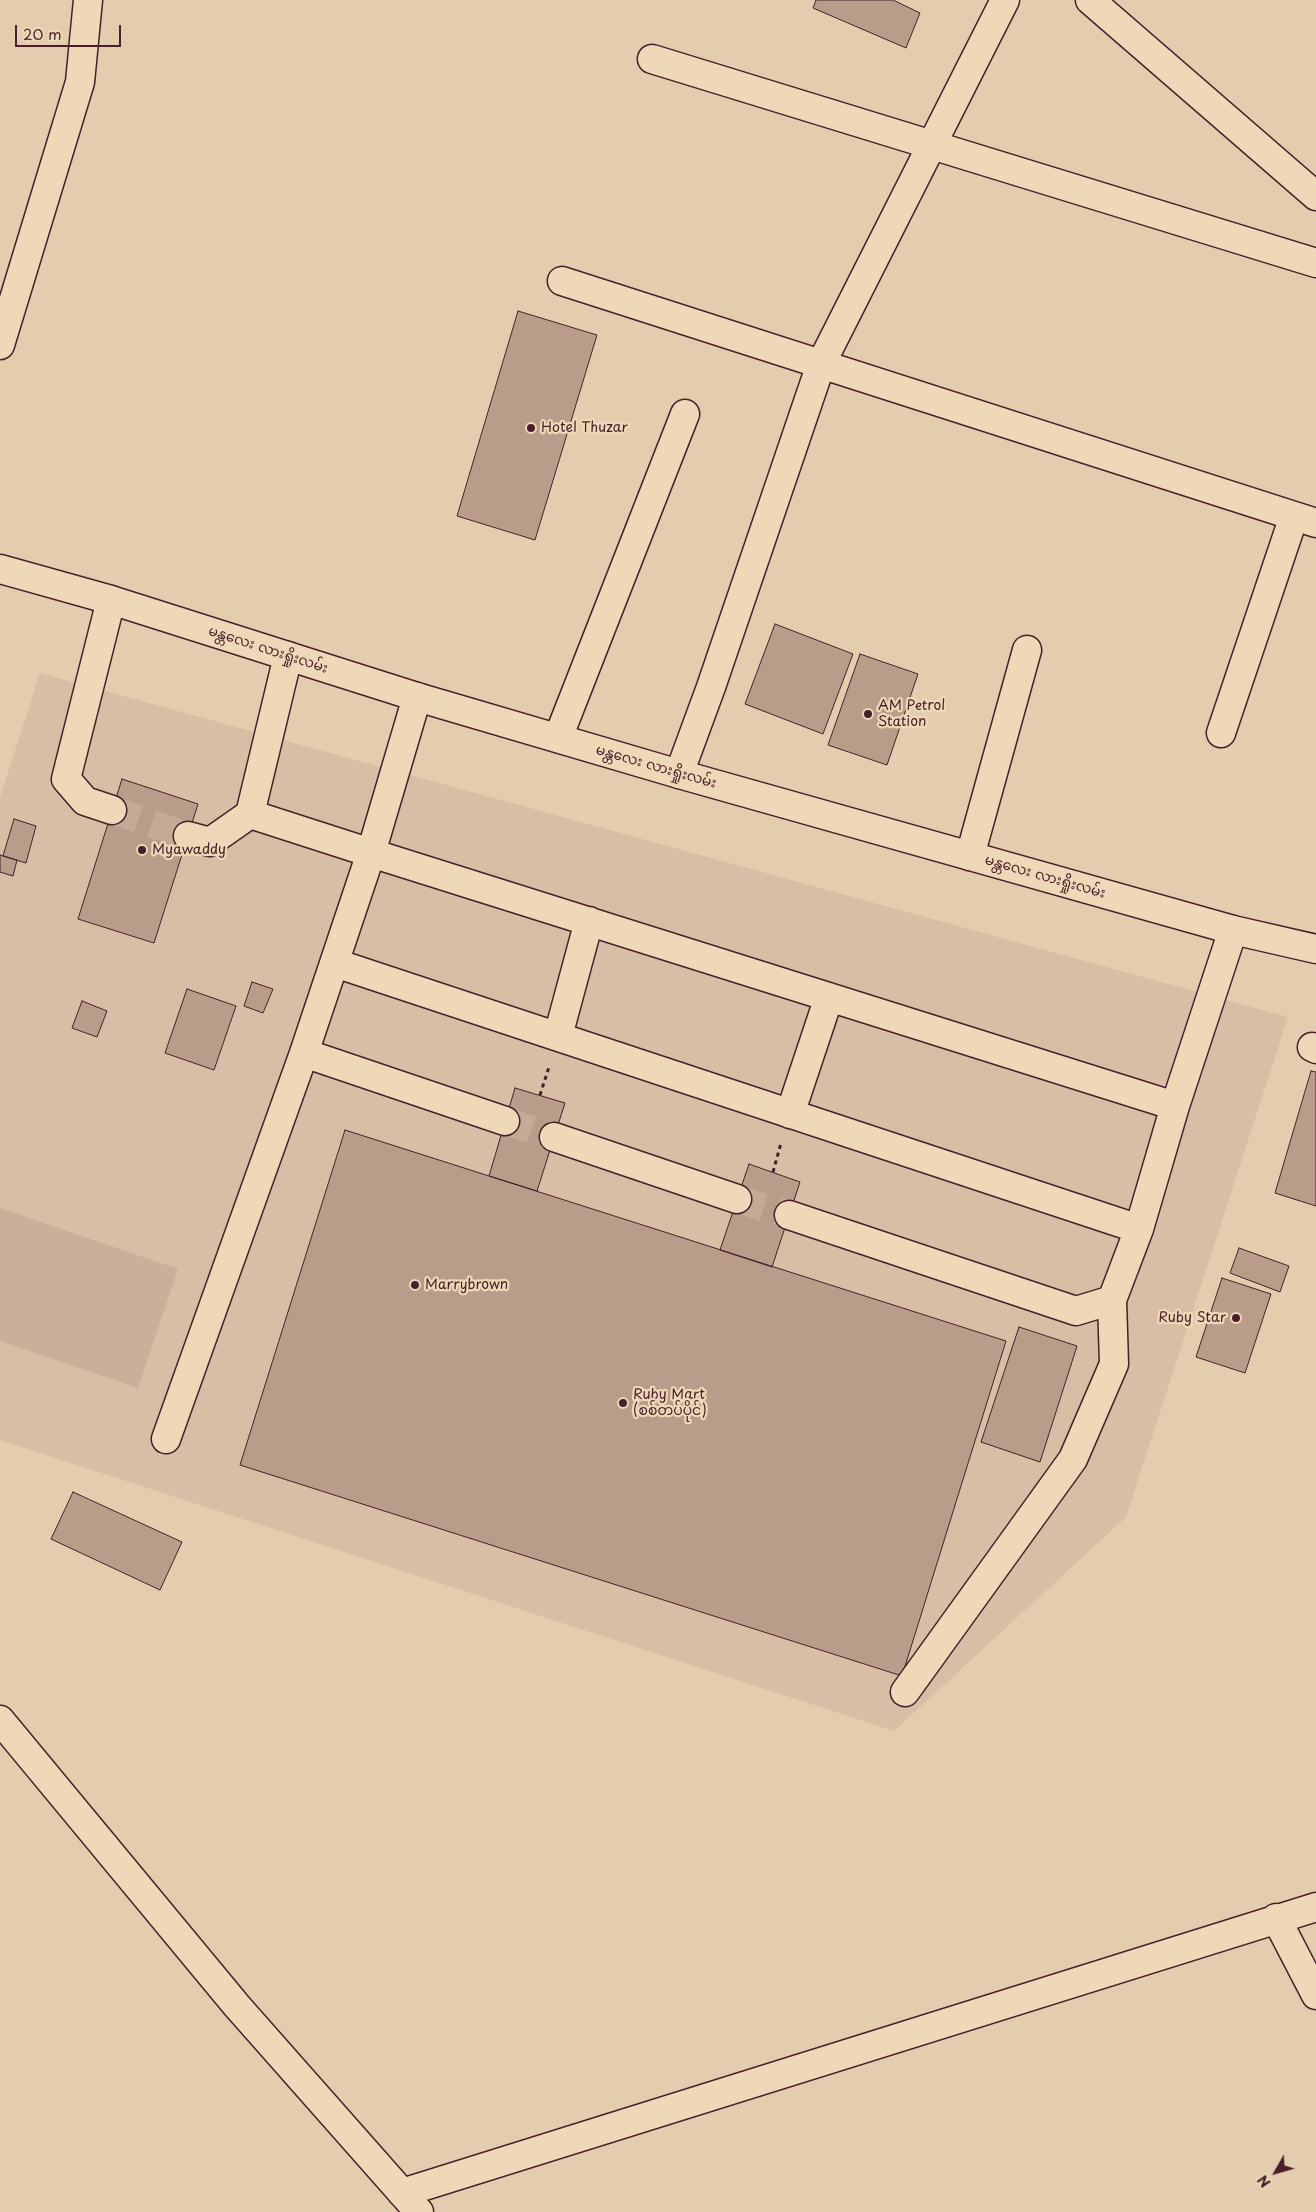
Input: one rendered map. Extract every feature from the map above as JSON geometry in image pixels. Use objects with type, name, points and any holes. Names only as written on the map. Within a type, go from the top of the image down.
[{"type":"main road","points":[[0,345],[80,82],[88,0]]},
{"type":"main road","points":[[679,774],[711,687],[821,364],[1006,0]]},
{"type":"main road","points":[[1090,0],[1316,196]]},
{"type":"main road","points":[[652,59],[1316,263]]},
{"type":"main road","points":[[562,281],[1305,520],[1221,733]]},
{"type":"main road","points":[[558,738],[685,414]]},
{"type":"main road","name":"မန္တလေး လားရှိုးလမ်း","points":[[0,569],[112,600],[417,697],[679,774],[1233,930],[1316,949]]},
{"type":"main road","points":[[112,600],[66,779],[84,801],[112,810]]},
{"type":"main road","points":[[970,856],[1027,650]]},
{"type":"main road","points":[[188,836],[210,842],[250,814],[288,656]]},
{"type":"main road","points":[[166,1439],[335,963],[371,853],[417,697]]},
{"type":"main road","points":[[250,814],[1175,1106]]},
{"type":"main road","points":[[558,1036],[589,921]]},
{"type":"main road","points":[[905,1692],[1073,1459],[1114,1364],[1112,1300],[1139,1229],[1175,1106],[1233,930]]},
{"type":"main road","points":[[335,963],[1139,1229]]},
{"type":"main road","points":[[790,1114],[829,997]]},
{"type":"main road","points":[[304,1053],[506,1122]]},
{"type":"main road","points":[[554,1138],[737,1199]]},
{"type":"main road","points":[[789,1215],[1076,1311],[1112,1300]]},
{"type":"main road","points":[[0,1720],[237,2006],[410,2203],[1276,1918],[1316,1907]]},
{"type":"main road","points":[[1276,1918],[1316,1995]]},
{"type":"shaded area","points":[[40,673],[1288,1017],[1126,1517],[894,1731],[0,1440],[0,797]]},
{"type":"shaded area","points":[[0,1208],[178,1269],[138,1388],[0,1341]]},
{"type":"building","points":[[816,0],[893,0],[920,13],[906,48],[813,8]]},
{"type":"building","points":[[518,311],[597,335],[535,540],[457,516]]},
{"type":"building","points":[[775,624],[853,654],[823,734],[745,704]]},
{"type":"building","points":[[860,654],[918,674],[887,765],[828,745]]},
{"type":"building","points":[[122,779],[198,804],[154,943],[78,919]]},
{"type":"building","points":[[14,819],[36,826],[26,863],[3,856]]},
{"type":"building","points":[[0,855],[17,860],[13,876],[0,872]]},
{"type":"building","points":[[252,982],[273,989],[263,1013],[244,1006]]},
{"type":"building","points":[[187,989],[236,1006],[214,1070],[165,1053]]},
{"type":"building","points":[[82,1001],[107,1011],[97,1037],[72,1028]]},
{"type":"building","points":[[1311,1071],[1316,1072],[1316,1206],[1275,1193]]},
{"type":"building","points":[[515,1088],[565,1103],[537,1191],[489,1176]]},
{"type":"building","name":"Ruby Mart (စစ်တပ်ပိုင်)","points":[[345,1130],[1006,1341],[902,1676],[240,1465]]},
{"type":"building","points":[[749,1164],[800,1182],[772,1267],[720,1250]]},
{"type":"building","points":[[1239,1248],[1289,1266],[1280,1292],[1230,1273]]},
{"type":"building","points":[[1222,1278],[1271,1294],[1245,1373],[1196,1357]]},
{"type":"building","points":[[1019,1327],[1077,1346],[1040,1462],[981,1442]]},
{"type":"building","points":[[73,1492],[182,1542],[160,1590],[51,1539]]},
{"type":"tunnel","points":[[112,810],[188,836]]},
{"type":"tunnel","points":[[505,1121],[554,1137]]},
{"type":"tunnel","points":[[737,1199],[789,1215]]},
{"type":"place","name":"Hotel Thuzar","points":[[531,428]]},
{"type":"place","name":"AM Petrol Station","points":[[868,714]]},
{"type":"place","name":"Myawaddy","points":[[142,850]]},
{"type":"place","name":"Marrybrown","points":[[415,1285]]},
{"type":"place","name":"Ruby Star","points":[[1236,1318]]},
{"type":"place","name":"Ruby Mart (စစ်တပ်ပိုင်)","points":[[623,1403]]}]
